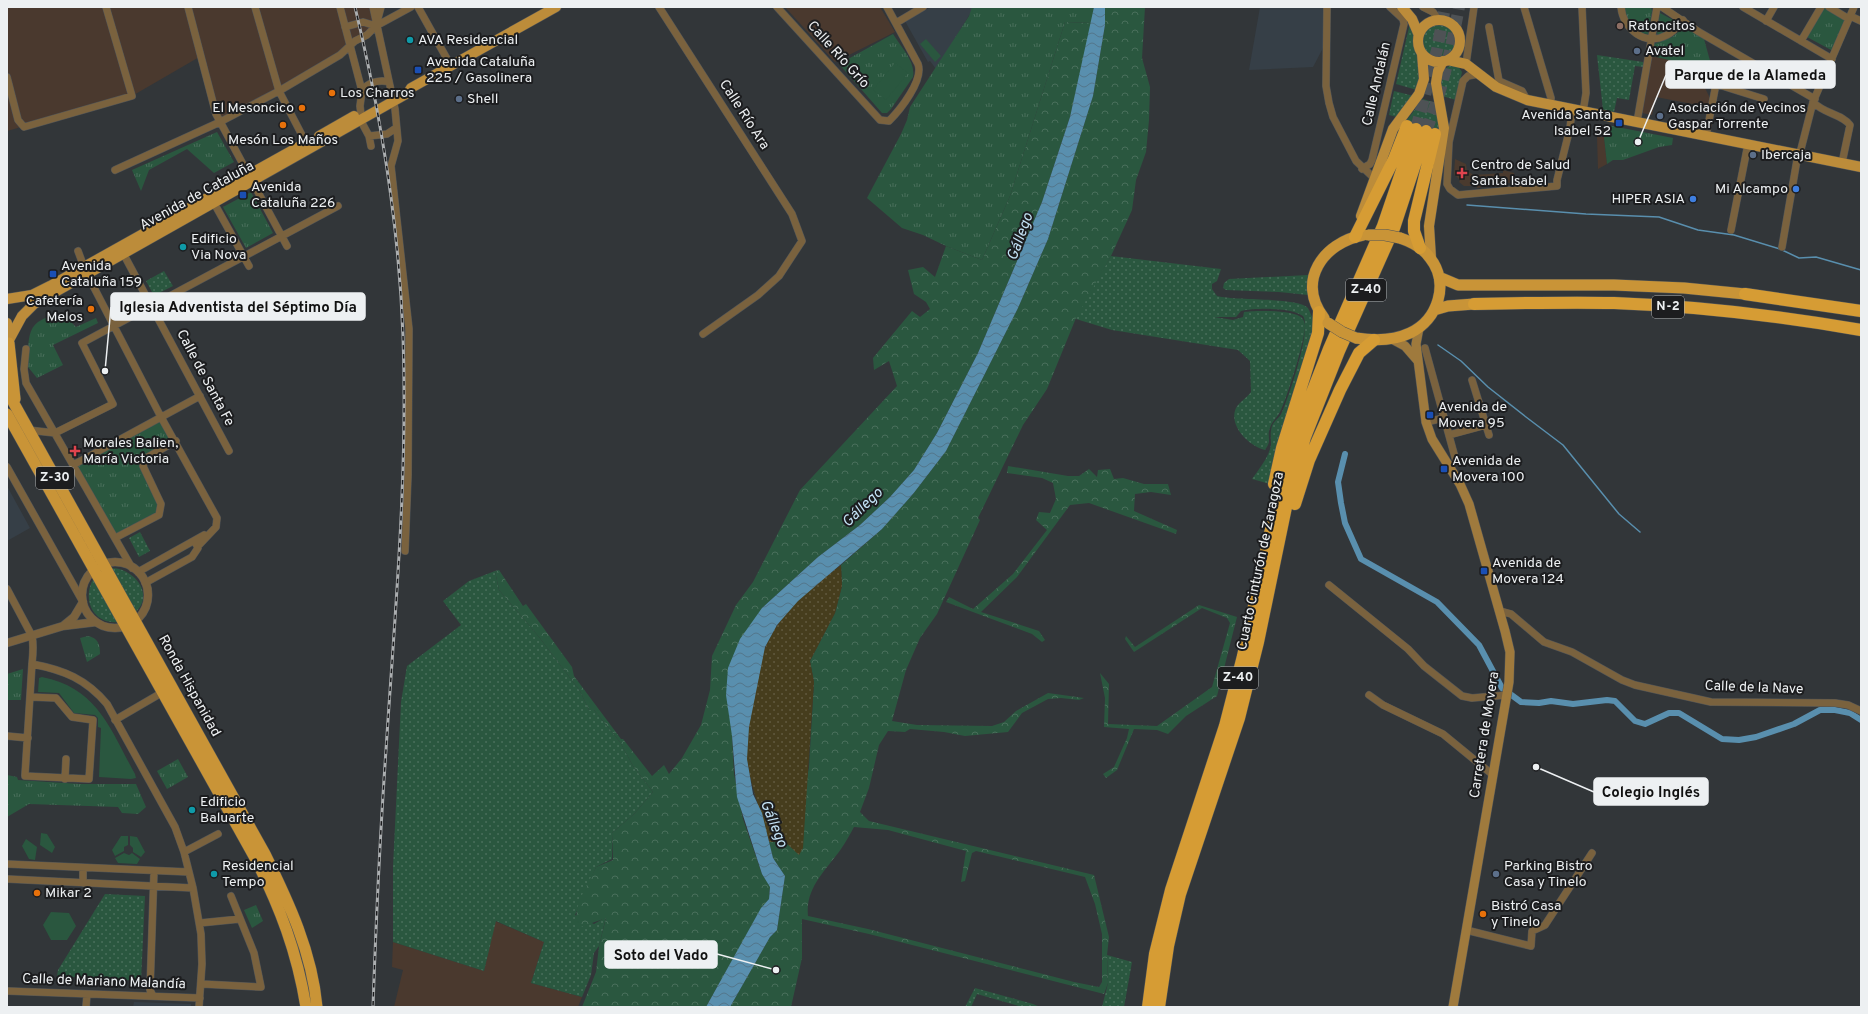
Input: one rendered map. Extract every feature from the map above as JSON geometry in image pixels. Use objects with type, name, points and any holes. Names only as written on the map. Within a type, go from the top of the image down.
[{"type":"highway","points":[[1420,248],[1414,231],[1414,221],[1421,130]]},
{"type":"highway","points":[[1352,238],[1394,159],[1421,130]]},
{"type":"highway","name":"Z-40","points":[[1148,1007],[1156,954],[1170,890],[1225,726],[1243,656],[1278,497],[1297,431],[1329,349],[1383,226],[1421,130]]},
{"type":"highway","name":"Cuarto Cinturón de Zaragoza","points":[[1159,1007],[1168,946],[1180,894],[1239,718],[1251,674],[1286,507],[1305,437],[1339,351],[1394,228],[1421,130]]},
{"type":"highway","points":[[1262,566],[1266,530],[1282,448],[1318,333],[1319,312],[1313,288],[1316,268],[1331,249],[1352,238],[1368,235],[1385,235],[1400,238],[1420,248],[1431,258],[1439,277],[1439,296],[1434,310],[1419,328],[1405,335],[1392,339],[1374,340],[1356,338],[1342,332],[1328,323],[1319,312]]},
{"type":"highway","name":"N-2","points":[[1439,277],[1458,285],[1614,285],[1684,288],[1824,304],[1861,312]]},
{"type":"highway","name":"N-2","points":[[1434,310],[1448,306],[1474,304],[1638,304],[1765,316],[1861,330]]},
{"type":"highway","points":[[1267,600],[1273,592],[1291,517],[1311,455],[1329,412],[1357,356],[1361,350],[1374,340]]},
{"type":"highway","points":[[8,344],[13,391],[19,413]]},
{"type":"highway","name":"Ronda Hispanidad","points":[[7,391],[130,623],[265,854],[287,899],[309,962],[317,1007]]},
{"type":"highway","name":"Ronda Hispanidad","points":[[7,414],[100,567]]},
{"type":"highway","name":"Ronda Hispanidad","points":[[130,623],[163,692],[255,858],[276,900],[291,940],[300,971],[306,1007]]},
{"type":"main road","name":"Avenida de Cataluña","points":[[8,344],[22,316],[30,307],[86,270],[393,98],[405,87],[411,88],[451,66],[542,10],[556,7]]},
{"type":"main road","points":[[1405,9],[1433,21],[1446,20],[1456,28],[1460,39],[1459,47],[1455,55],[1446,61],[1438,71],[1436,83],[1444,128],[1430,221],[1431,258]]},
{"type":"main road","points":[[1352,238],[1393,129],[1420,94],[1424,72],[1422,54],[1418,46],[1418,33],[1405,9]]},
{"type":"main road","points":[[1418,33],[1433,21]]},
{"type":"main road","points":[[1459,47],[1466,64],[1478,74],[1526,100],[1861,167]]},
{"type":"main road","points":[[1422,54],[1432,61],[1446,61],[1466,64]]},
{"type":"main road","name":"Avenida de Cataluña","points":[[7,299],[40,292],[123,254],[214,203],[250,178]]},
{"type":"main road","points":[[7,323],[8,344]]},
{"type":"main road","name":"Carretera de Movera","points":[[1419,328],[1416,344],[1426,422],[1439,452],[1465,494],[1500,611],[1510,652],[1506,695],[1453,1007]]},
{"type":"main road","points":[[1392,339],[1405,346],[1419,362]]},
{"type":"street","points":[[7,77],[18,120],[24,126],[132,96],[106,7]]},
{"type":"street","points":[[188,7],[220,122],[287,246]]},
{"type":"street","points":[[255,7],[279,92],[311,144]]},
{"type":"street","points":[[340,7],[362,91],[361,116],[370,136],[371,146]]},
{"type":"street","points":[[373,7],[393,98],[398,141],[391,166],[409,329],[406,551]]},
{"type":"street","points":[[376,26],[381,7]]},
{"type":"street","points":[[115,170],[220,122],[279,92],[340,55],[350,45],[367,35],[376,26],[411,7]]},
{"type":"street","points":[[418,7],[451,66]]},
{"type":"street","name":"Calle Río Ara","points":[[659,7],[792,214],[802,241],[779,276],[758,296],[703,334]]},
{"type":"street","name":"Calle Río Grío","points":[[777,7],[880,120],[889,121],[896,115],[919,76],[918,64],[896,23]]},
{"type":"street","points":[[887,7],[896,23],[923,7]]},
{"type":"street","points":[[1327,7],[1326,86],[1329,103],[1333,117],[1356,161],[1362,169],[1374,178]]},
{"type":"street","name":"Calle Andalán","points":[[1362,169],[1370,164],[1372,160],[1404,24],[1403,19],[1390,7]]},
{"type":"street","points":[[1423,7],[1433,12],[1433,21]]},
{"type":"street","points":[[1466,64],[1474,7]]},
{"type":"street","points":[[1524,7],[1551,98],[1550,106]]},
{"type":"street","points":[[1582,7],[1586,93],[1583,112]]},
{"type":"street","points":[[1621,7],[1624,20],[1631,30],[1642,36],[1651,38],[1661,37],[1668,34],[1682,20]]},
{"type":"street","points":[[1637,122],[1656,7]]},
{"type":"street","points":[[1662,7],[1699,32],[1814,101],[1820,110]]},
{"type":"street","points":[[1743,7],[1832,59]]},
{"type":"street","points":[[1766,21],[1774,7]]},
{"type":"street","points":[[1801,41],[1821,7]]},
{"type":"street","points":[[1829,7],[1861,21]]},
{"type":"street","points":[[1782,247],[1798,154],[1801,149],[1814,101],[1854,7]]},
{"type":"street","points":[[345,27],[363,22],[376,26]]},
{"type":"street","points":[[1489,27],[1498,84]]},
{"type":"street","points":[[1478,74],[1468,76],[1463,81],[1449,142],[1447,182],[1450,190],[1461,196],[1478,192],[1557,186],[1557,180],[1570,128],[1572,110]]},
{"type":"street","points":[[362,91],[365,86],[375,82],[389,82]]},
{"type":"street","points":[[1706,136],[1716,84],[1764,99]]},
{"type":"street","points":[[1811,111],[1820,110],[1847,121],[1850,125],[1842,163]]},
{"type":"street","points":[[370,136],[387,134],[396,128]]},
{"type":"street","points":[[1731,230],[1748,144]]},
{"type":"street","points":[[214,203],[249,266]]},
{"type":"street","points":[[28,430],[55,433],[113,404],[82,343],[281,235],[338,206]]},
{"type":"street","points":[[78,251],[86,270],[161,417],[176,441],[217,518],[217,525],[198,546],[192,557],[145,583]]},
{"type":"street","name":"Calle de Santa Fe","points":[[123,254],[229,451]]},
{"type":"street","points":[[1424,348],[1456,461]]},
{"type":"street","points":[[7,467],[83,602],[87,613],[96,622],[110,627],[130,623],[146,606],[148,594],[145,583],[115,538],[26,383],[24,369],[26,349]]},
{"type":"street","points":[[1472,380],[1489,435]]},
{"type":"street","points":[[73,465],[200,396]]},
{"type":"street","points":[[1426,422],[1444,418]]},
{"type":"street","points":[[1449,435],[1486,425]]},
{"type":"street","points":[[115,538],[160,515],[162,504],[143,466],[143,462],[146,458],[176,441]]},
{"type":"street","points":[[63,626],[74,617],[83,602],[82,592],[85,582],[100,567],[116,563],[135,570],[213,530]]},
{"type":"street","points":[[192,542],[198,546]]},
{"type":"street","points":[[1329,585],[1408,648],[1424,666],[1462,696],[1472,698],[1506,695]]},
{"type":"street","points":[[7,589],[32,636],[32,664],[25,776],[88,780],[90,778],[94,722],[91,719],[72,717],[56,698],[30,697]]},
{"type":"street","name":"Calle de la Nave","points":[[1500,611],[1511,614],[1544,642],[1572,652],[1622,680],[1635,685],[1711,702],[1835,703],[1848,705],[1861,711]]},
{"type":"street","points":[[7,643],[63,626],[96,622]]},
{"type":"street","points":[[32,664],[53,668],[83,682],[94,689],[107,704],[175,827],[184,852],[200,922],[202,984],[199,1007]]},
{"type":"street","points":[[115,720],[163,692]]},
{"type":"street","points":[[1369,695],[1383,705],[1443,734],[1493,775]]},
{"type":"street","points":[[7,736],[28,738]]},
{"type":"street","points":[[65,779],[66,759]]},
{"type":"street","points":[[184,852],[218,834]]},
{"type":"street","points":[[1466,930],[1531,946],[1532,931],[1545,925],[1592,853]]},
{"type":"street","points":[[7,864],[189,872]]},
{"type":"street","points":[[83,868],[83,883]]},
{"type":"street","points":[[153,996],[150,990],[154,871]]},
{"type":"street","points":[[7,879],[193,888]]},
{"type":"street","points":[[202,984],[261,988],[254,953],[231,896]]},
{"type":"street","points":[[200,922],[240,919]]},
{"type":"street","name":"Calle de Mariano Malandía","points":[[7,991],[200,998]]},
{"type":"street","points":[[86,1007],[87,994]]},
{"type":"shaded area","points":[[7,7],[381,7],[376,26],[350,45],[220,122],[201,56],[132,96],[7,131]]},
{"type":"shaded area","points":[[785,7],[880,7],[895,32],[835,62]]},
{"type":"shaded area","points":[[931,7],[994,7],[973,9],[936,69],[930,61],[928,62],[905,21]]},
{"type":"shaded area","points":[[1260,7],[1324,7],[1323,48],[1313,67],[1249,70]]},
{"type":"shaded area","points":[[1652,56],[1708,69],[1705,88],[1710,98],[1708,107],[1656,97],[1652,115],[1642,113]]},
{"type":"shaded area","points":[[1597,137],[1604,137],[1607,164],[1598,169]]},
{"type":"shaded area","name":"Centro de Salud Santa Isabel","points":[[1455,159],[1466,164],[1467,171],[1474,175],[1503,173],[1503,170],[1514,173],[1515,182],[1477,188],[1477,186],[1464,186],[1459,182],[1460,180],[1454,174]]},
{"type":"shaded area","points":[[7,486],[30,528],[7,541]]},
{"type":"shaded area","points":[[495,921],[544,942],[531,983],[582,997],[578,1007],[394,1007],[403,970],[392,967],[393,942],[484,971]]},
{"type":"shaded area","points":[[134,1002],[191,1004],[191,1007],[133,1007]]},
{"type":"green space","points":[[972,7],[1094,7],[1092,23],[1065,22],[1010,196],[982,260],[923,235],[902,228],[867,198],[901,134],[907,120],[910,107],[969,16]]},
{"type":"green space","points":[[1105,7],[1145,7],[1142,58],[1150,87],[1149,120],[1146,152],[1136,180],[1132,210],[1111,256],[1076,318],[1047,389],[1023,425],[978,518],[980,520],[937,614],[920,638],[906,670],[892,721],[917,725],[992,726],[1004,722],[1016,711],[1048,693],[1084,698],[1079,700],[1061,698],[1048,699],[1022,713],[1008,732],[965,736],[944,732],[910,729],[905,732],[888,731],[879,745],[869,788],[860,812],[869,821],[1094,875],[1109,937],[1107,955],[1108,983],[1104,994],[869,934],[802,919],[802,958],[791,1007],[730,1007],[770,937],[777,930],[785,876],[773,858],[769,842],[785,842],[794,848],[809,767],[814,682],[810,661],[835,613],[842,586],[841,565],[882,529],[913,494],[946,451],[1018,308],[1048,239],[1093,96],[1105,25]],"holes":[[[854,827],[888,830],[966,851],[961,882],[965,881],[972,853],[976,851],[1085,877],[1095,904],[1102,934],[1102,982],[1099,987],[1074,982],[868,929],[808,916],[808,906],[813,888],[843,846]]]},
{"type":"green space","points":[[1624,7],[1651,7],[1652,11],[1648,34],[1635,29],[1629,21]]},
{"type":"green space","points":[[1824,7],[1846,20],[1833,51],[1807,37]]},
{"type":"green space","points":[[1660,13],[1675,21],[1676,24],[1667,32],[1657,35]]},
{"type":"green space","points":[[1065,22],[1092,23],[1070,117],[1042,202],[978,353],[937,433],[914,470],[890,497],[860,525],[818,557],[762,608],[732,736],[734,774],[743,819],[762,874],[770,886],[769,899],[761,909],[706,1007],[582,1007],[596,972],[599,946],[606,918],[578,928],[576,920],[581,897],[596,867],[613,860],[612,833],[634,814],[653,792],[633,766],[620,742],[594,710],[589,710],[580,691],[539,637],[499,590],[495,571],[499,570],[523,606],[526,604],[572,667],[574,676],[621,739],[623,739],[652,776],[664,765],[669,774],[682,758],[701,725],[710,690],[712,656],[736,605],[753,582],[800,490],[897,386],[889,361],[874,370],[873,358],[912,311],[920,317],[930,309],[926,302],[914,294],[908,270],[923,267],[935,277],[946,246],[982,260],[1010,196]]},
{"type":"green space","points":[[1410,23],[1421,70],[1417,90],[1396,84]]},
{"type":"green space","points":[[1442,24],[1451,29],[1455,34],[1455,48],[1451,53],[1446,57],[1436,58],[1432,57],[1423,48],[1422,38],[1423,34],[1432,25]]},
{"type":"green space","points":[[1686,26],[1704,39],[1712,68],[1708,69],[1652,56],[1654,44],[1672,37]]},
{"type":"green space","points":[[893,34],[910,60],[913,77],[891,109],[887,113],[882,113],[839,64]]},
{"type":"green space","points":[[926,39],[941,56],[935,62],[920,44]]},
{"type":"green space","points":[[1597,55],[1643,62],[1643,67],[1635,66],[1629,100],[1617,98],[1614,112],[1603,110]]},
{"type":"green space","points":[[895,63],[908,73],[886,100],[873,90]]},
{"type":"green space","points":[[1452,65],[1458,66],[1462,72],[1456,100],[1442,96],[1441,91],[1442,74],[1447,67]]},
{"type":"green space","points":[[1394,91],[1414,96],[1397,117],[1389,115]]},
{"type":"green space","points":[[1423,99],[1436,103],[1439,123],[1438,135],[1403,125]]},
{"type":"green space","points":[[1607,125],[1673,138],[1672,145],[1659,147],[1623,160],[1613,160],[1607,164],[1604,137]]},
{"type":"green space","points":[[217,132],[234,162],[214,173],[187,149],[149,170],[141,191],[132,170]]},
{"type":"green space","points":[[251,192],[273,233],[246,248],[223,207]]},
{"type":"green space","points":[[1111,256],[1221,269],[1217,281],[1212,284],[1212,289],[1217,296],[1226,298],[1292,302],[1308,308],[1315,323],[1292,395],[1270,484],[1252,479],[1263,463],[1270,449],[1272,426],[1281,414],[1290,392],[1302,348],[1305,328],[1291,383],[1280,412],[1273,421],[1269,431],[1269,443],[1265,450],[1259,448],[1247,440],[1237,428],[1235,422],[1234,415],[1236,408],[1239,403],[1251,392],[1250,361],[1238,350],[1112,330],[1076,319],[1076,315]],"holes":[[[1247,310],[1282,310],[1290,311],[1303,316],[1305,325],[1303,319],[1298,315],[1274,311],[1244,312],[1243,317],[1233,320],[1214,317],[1236,317],[1241,311]]]},
{"type":"green space","points":[[164,271],[173,286],[157,294],[152,292],[146,281]]},
{"type":"green space","points":[[1308,275],[1308,295],[1279,292],[1226,290],[1223,288],[1224,283],[1229,279]]},
{"type":"green space","points":[[55,313],[64,315],[76,327],[96,318],[98,323],[53,345],[63,365],[37,378],[28,367],[29,337],[34,326],[38,322]]},
{"type":"green space","points":[[161,417],[176,441],[143,462],[161,510],[115,538],[73,465]]},
{"type":"green space","points":[[1008,466],[1068,476],[1079,476],[1089,469],[1097,477],[1098,470],[1110,469],[1114,479],[1123,478],[1144,484],[1168,484],[1171,495],[1151,492],[1135,494],[1134,511],[1177,530],[1176,534],[1089,503],[1070,505],[1017,577],[981,612],[1039,631],[1045,640],[1042,642],[1032,634],[946,602],[949,597],[973,609],[1013,574],[1047,530],[1036,520],[1039,512],[1050,513],[1056,499],[1053,483],[1042,478],[1007,473]]},
{"type":"green space","points":[[140,532],[150,551],[139,557],[129,538]]},
{"type":"green space","points":[[111,568],[127,572],[139,583],[143,597],[141,605],[136,612]]},
{"type":"green space","points":[[495,571],[499,590],[539,637],[580,691],[589,710],[594,710],[620,742],[633,766],[653,792],[634,814],[612,833],[612,859],[596,867],[575,915],[594,924],[606,917],[599,946],[594,953],[591,975],[582,997],[531,983],[544,942],[496,921],[484,971],[393,942],[393,867],[401,702],[407,666],[461,625],[443,601],[469,581]]},
{"type":"green space","points":[[94,578],[118,622],[109,622],[102,619],[96,615],[92,609],[89,602],[89,594],[90,586]]},
{"type":"green space","points":[[1199,605],[1237,617],[1217,696],[1186,716],[1168,734],[1157,730],[1134,729],[1117,770],[1106,778],[1103,774],[1114,767],[1127,738],[1129,729],[1104,727],[1105,698],[1100,673],[1109,684],[1108,724],[1157,726],[1212,687],[1230,623],[1227,618],[1202,608],[1134,652],[1125,639],[1126,636],[1135,647]]},
{"type":"green space","points":[[88,636],[94,638],[98,642],[100,654],[87,662],[80,638]]},
{"type":"green space","points":[[23,669],[21,700],[7,700],[7,674]]},
{"type":"green space","points":[[42,677],[61,682],[77,690],[89,701],[109,726],[136,778],[99,777],[101,728],[98,727],[98,718],[95,715],[74,713],[59,693],[38,692],[39,678]]},
{"type":"green space","points":[[178,759],[188,777],[167,789],[157,771]]},
{"type":"green space","points":[[7,775],[17,777],[18,780],[80,784],[136,784],[146,807],[138,814],[122,813],[118,807],[29,804],[7,817]]},
{"type":"green space","points":[[41,833],[47,834],[55,847],[52,853],[40,845]]},
{"type":"green space","points":[[121,836],[128,836],[128,845],[124,847],[124,851],[115,856],[112,850]]},
{"type":"green space","points":[[130,836],[137,837],[145,852],[141,857],[133,852],[133,848],[130,845]]},
{"type":"green space","points":[[26,839],[37,847],[35,860],[29,859],[22,846]]},
{"type":"green space","points":[[124,853],[129,855],[132,853],[140,859],[137,864],[118,863],[115,858]]},
{"type":"green space","points":[[105,894],[145,896],[141,981],[57,976],[58,970]]},
{"type":"green space","points":[[256,905],[263,921],[252,928],[244,910]]},
{"type":"green space","points":[[51,912],[69,913],[76,926],[67,940],[51,940],[43,925]]},
{"type":"green space","points":[[1107,955],[1132,962],[1124,1007],[1102,1007],[1108,983]]},
{"type":"green space","points":[[975,988],[1040,1007],[1022,1007],[977,994],[971,1007],[965,1007]]},
{"type":"sand","points":[[841,565],[842,586],[835,613],[810,661],[814,682],[803,848],[799,855],[785,842],[769,842],[754,791],[747,760],[748,731],[759,667],[763,653],[772,634],[788,611],[808,591]]},
{"type":"water","points":[[1094,7],[1105,7],[1105,25],[1093,96],[1048,239],[1018,308],[946,451],[913,494],[882,529],[798,601],[777,625],[765,647],[749,727],[747,759],[753,794],[762,813],[773,858],[785,876],[777,930],[770,937],[730,1007],[706,1007],[761,908],[769,899],[770,887],[762,874],[737,797],[732,736],[726,695],[728,668],[740,639],[762,608],[818,557],[860,525],[890,497],[914,470],[937,433],[978,353],[1042,202],[1070,117]]},
{"type":"waterway","points":[[1467,205],[1586,214],[1659,217],[1698,230],[1734,235],[1780,249],[1799,258],[1816,257],[1861,270]]},
{"type":"waterway","points":[[1438,345],[1461,361],[1488,387],[1563,445],[1619,514],[1640,532]]},
{"type":"waterway","points":[[1345,454],[1338,482],[1341,503],[1345,523],[1361,559],[1437,602],[1479,645],[1502,688],[1521,702],[1539,703],[1551,701],[1573,704],[1607,700],[1615,701],[1635,721],[1645,724],[1669,713],[1679,713],[1722,739],[1739,740],[1756,737],[1794,724],[1820,710],[1835,710],[1850,713],[1861,720]]},
{"type":"tunnel","points":[[1416,129],[1437,50],[1445,7]]},
{"type":"tunnel","points":[[1426,131],[1446,70],[1459,7]]},
{"type":"railway","points":[[355,7],[381,129],[393,212],[401,294],[404,388],[404,440],[400,543],[382,814],[373,1007]]},
{"type":"place","name":"Ratoncitos","points":[[1620,26]]},
{"type":"place","name":"AVA Residencial","points":[[410,40]]},
{"type":"place","name":"Avatel","points":[[1637,51]]},
{"type":"place","name":"Avenida Cataluña 225 / Gasolinera","points":[[418,70]]},
{"type":"place","name":"Los Charros","points":[[332,93]]},
{"type":"place","name":"Shell","points":[[459,99]]},
{"type":"place","name":"El Mesoncico","points":[[302,108]]},
{"type":"place","name":"Asociación de Vecinos Gaspar Torrente","points":[[1660,116]]},
{"type":"place","name":"Avenida Santa Isabel 52","points":[[1619,123]]},
{"type":"place","name":"Mesón Los Maños","points":[[283,125]]},
{"type":"place","name":"Parque de la Alameda","points":[[1638,142]]},
{"type":"place","name":"Ibercaja","points":[[1753,155]]},
{"type":"place","name":"Centro de Salud Santa Isabel","points":[[1462,173]]},
{"type":"place","name":"Mi Alcampo","points":[[1796,189]]},
{"type":"place","name":"Avenida Cataluña 226","points":[[243,195]]},
{"type":"place","name":"HIPER ASIA","points":[[1693,199]]},
{"type":"place","name":"Edificio Via Nova","points":[[183,247]]},
{"type":"place","name":"Avenida Cataluña 159","points":[[53,274]]},
{"type":"place","name":"Cafetería Melos","points":[[91,309]]},
{"type":"place","name":"Iglesia Adventista del Séptimo Día","points":[[105,371]]},
{"type":"place","name":"Avenida de Movera 95","points":[[1430,415]]},
{"type":"place","name":"Morales Balien, María Victoria","points":[[75,451]]},
{"type":"place","name":"Avenida de Movera 100","points":[[1444,469]]},
{"type":"place","name":"Avenida de Movera 124","points":[[1484,571]]},
{"type":"place","name":"Colegio Inglés","points":[[1536,767]]},
{"type":"place","name":"Edificio Baluarte","points":[[192,810]]},
{"type":"place","name":"Residencial Tempo","points":[[214,874]]},
{"type":"place","name":"Parking Bistro Casa y Tinelo","points":[[1496,874]]},
{"type":"place","name":"Mikar 2","points":[[37,893]]},
{"type":"place","name":"Bistró Casa y Tinelo","points":[[1483,914]]},
{"type":"place","name":"Soto del Vado","points":[[776,970]]},
{"type":"water label","name":"Gállego","points":[[1021,237]]},
{"type":"water label","name":"Gállego","points":[[863,508]]},
{"type":"water label","name":"Gállego","points":[[773,824]]}]
